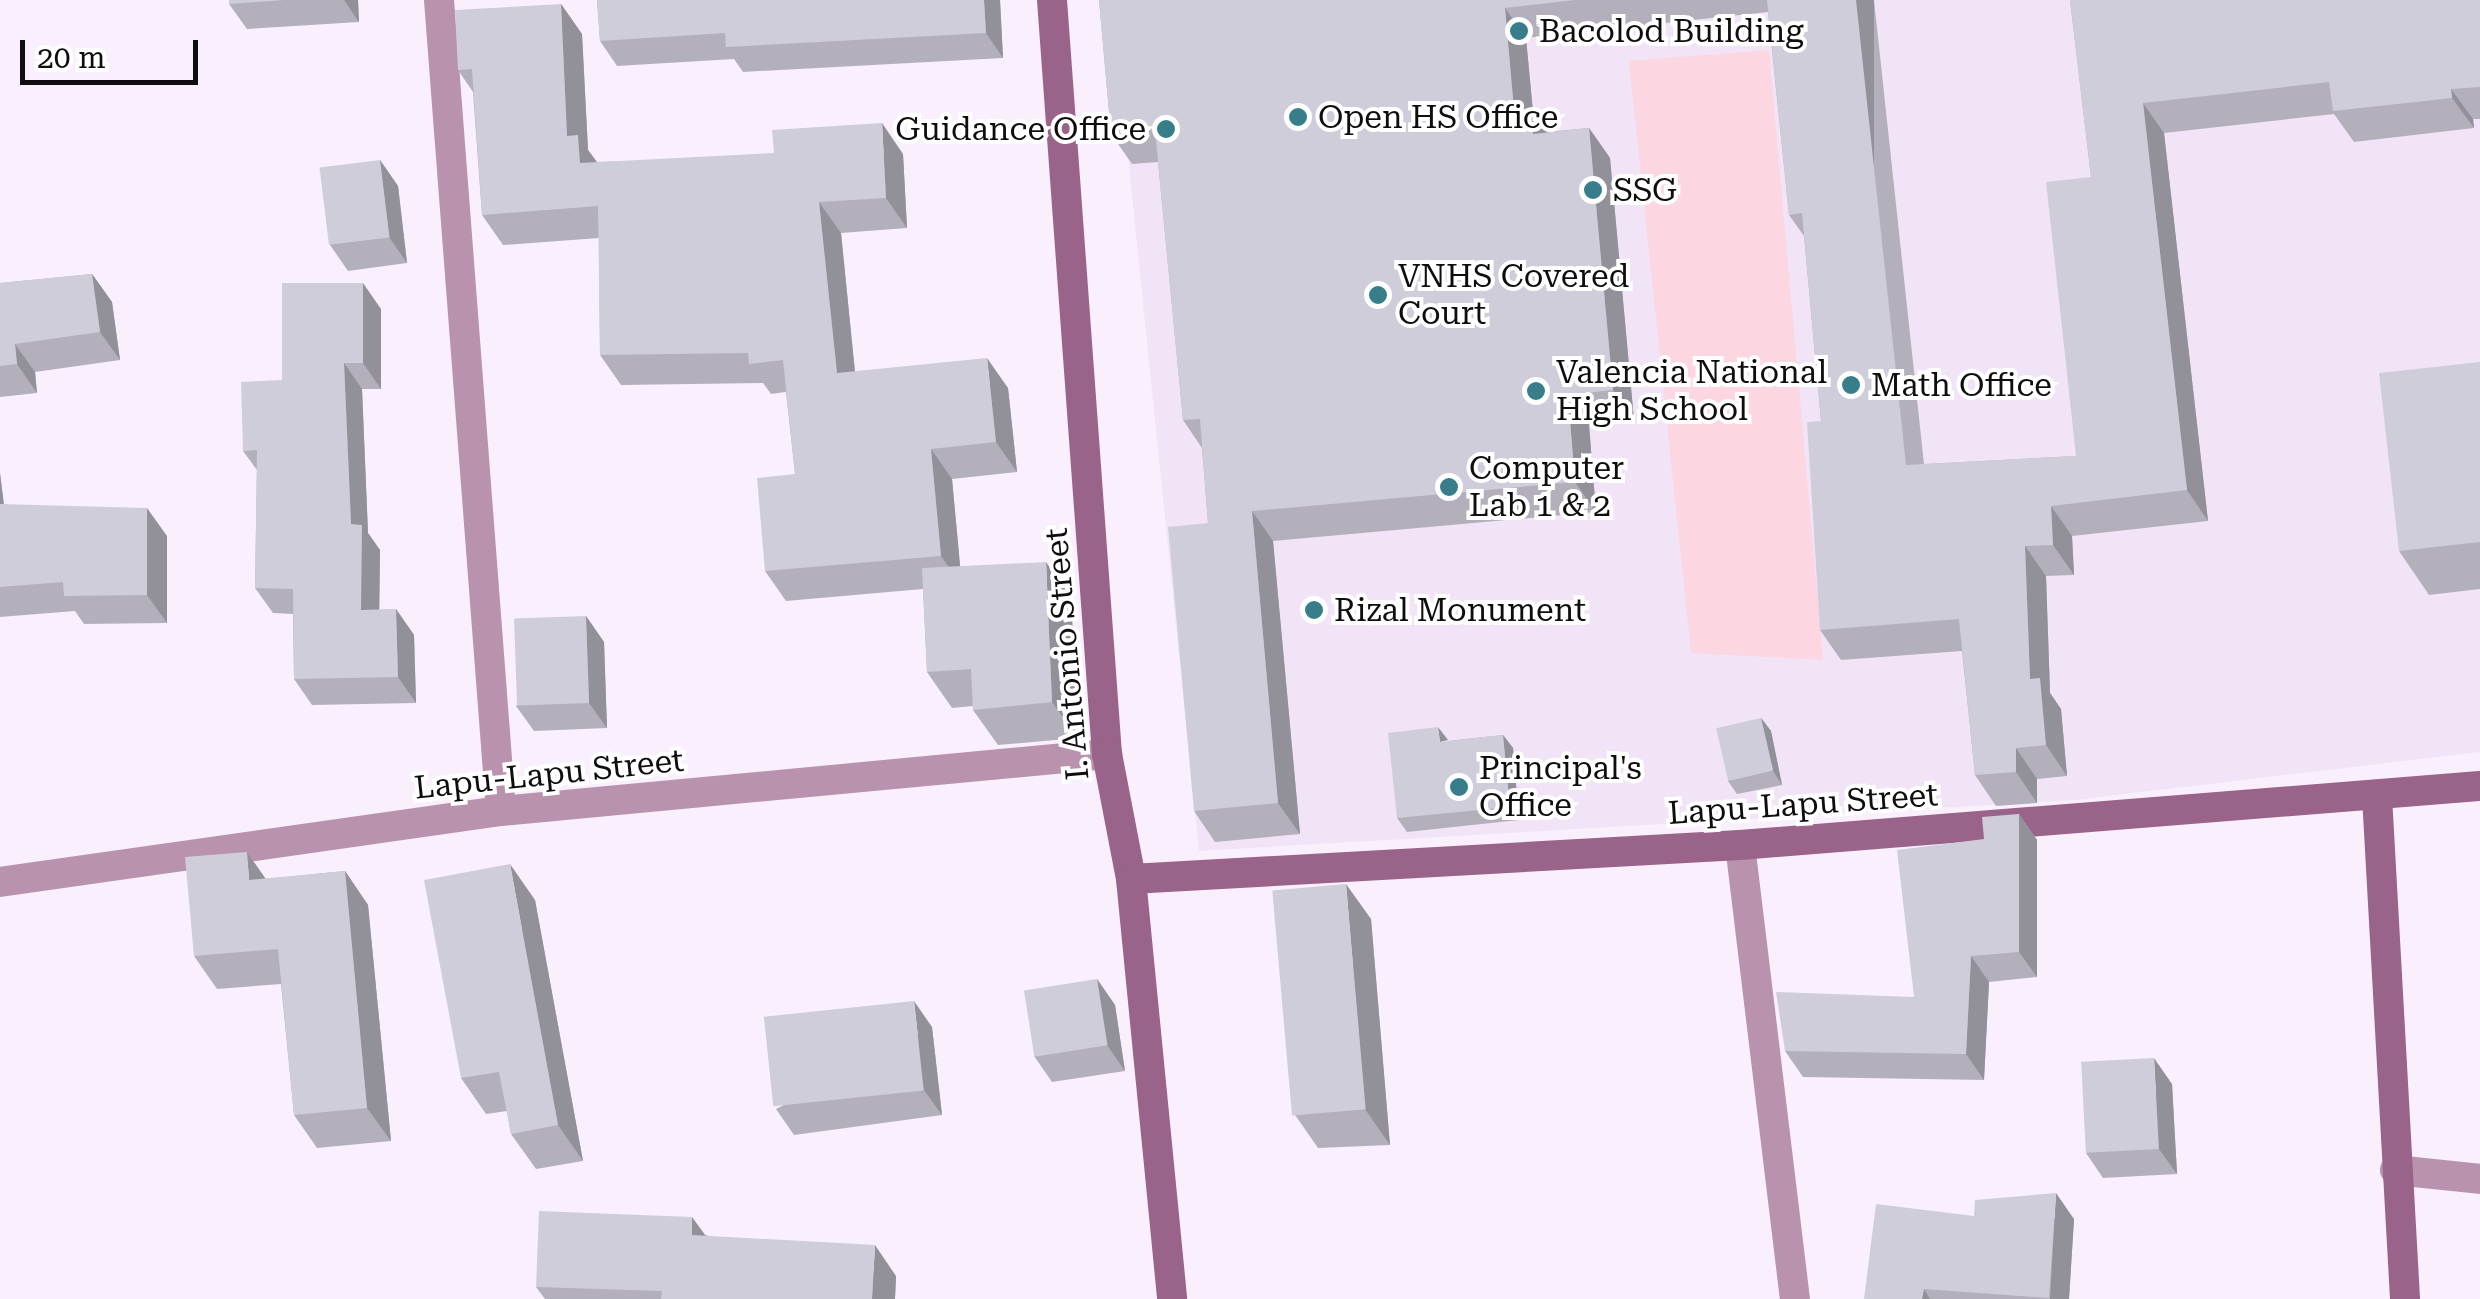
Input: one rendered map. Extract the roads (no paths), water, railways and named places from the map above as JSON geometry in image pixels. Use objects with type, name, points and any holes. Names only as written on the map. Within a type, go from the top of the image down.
[{"type":"street","points":[[440,0],[501,811]]},
{"type":"street","name":"I. Antonio Street","points":[[1052,0],[1107,754],[1131,879],[1172,1299]]},
{"type":"street","name":"Lapu-Lapu Street","points":[[0,882],[501,811],[1107,754]]},
{"type":"street","name":"Lapu-Lapu Street","points":[[1131,879],[1740,844],[2480,786]]},
{"type":"street","points":[[2377,796],[2405,1299]]},
{"type":"street","points":[[1740,844],[1795,1299]]},
{"type":"street","points":[[2395,1170],[2480,1179]]},
{"type":"place","name":"Bacolod Building","points":[[1519,31]]},
{"type":"place","name":"Open HS Office","points":[[1298,117]]},
{"type":"place","name":"Guidance Office","points":[[1166,129]]},
{"type":"place","name":"SSG","points":[[1593,190]]},
{"type":"place","name":"VNHS Covered Court","points":[[1378,295]]},
{"type":"place","name":"Math Office","points":[[1851,385]]},
{"type":"place","name":"Valencia National High School","points":[[1536,391]]},
{"type":"place","name":"Computer Lab 1 & 2","points":[[1449,487]]},
{"type":"place","name":"Rizal Monument","points":[[1314,610]]},
{"type":"place","name":"Principal's Office","points":[[1459,787]]}]
